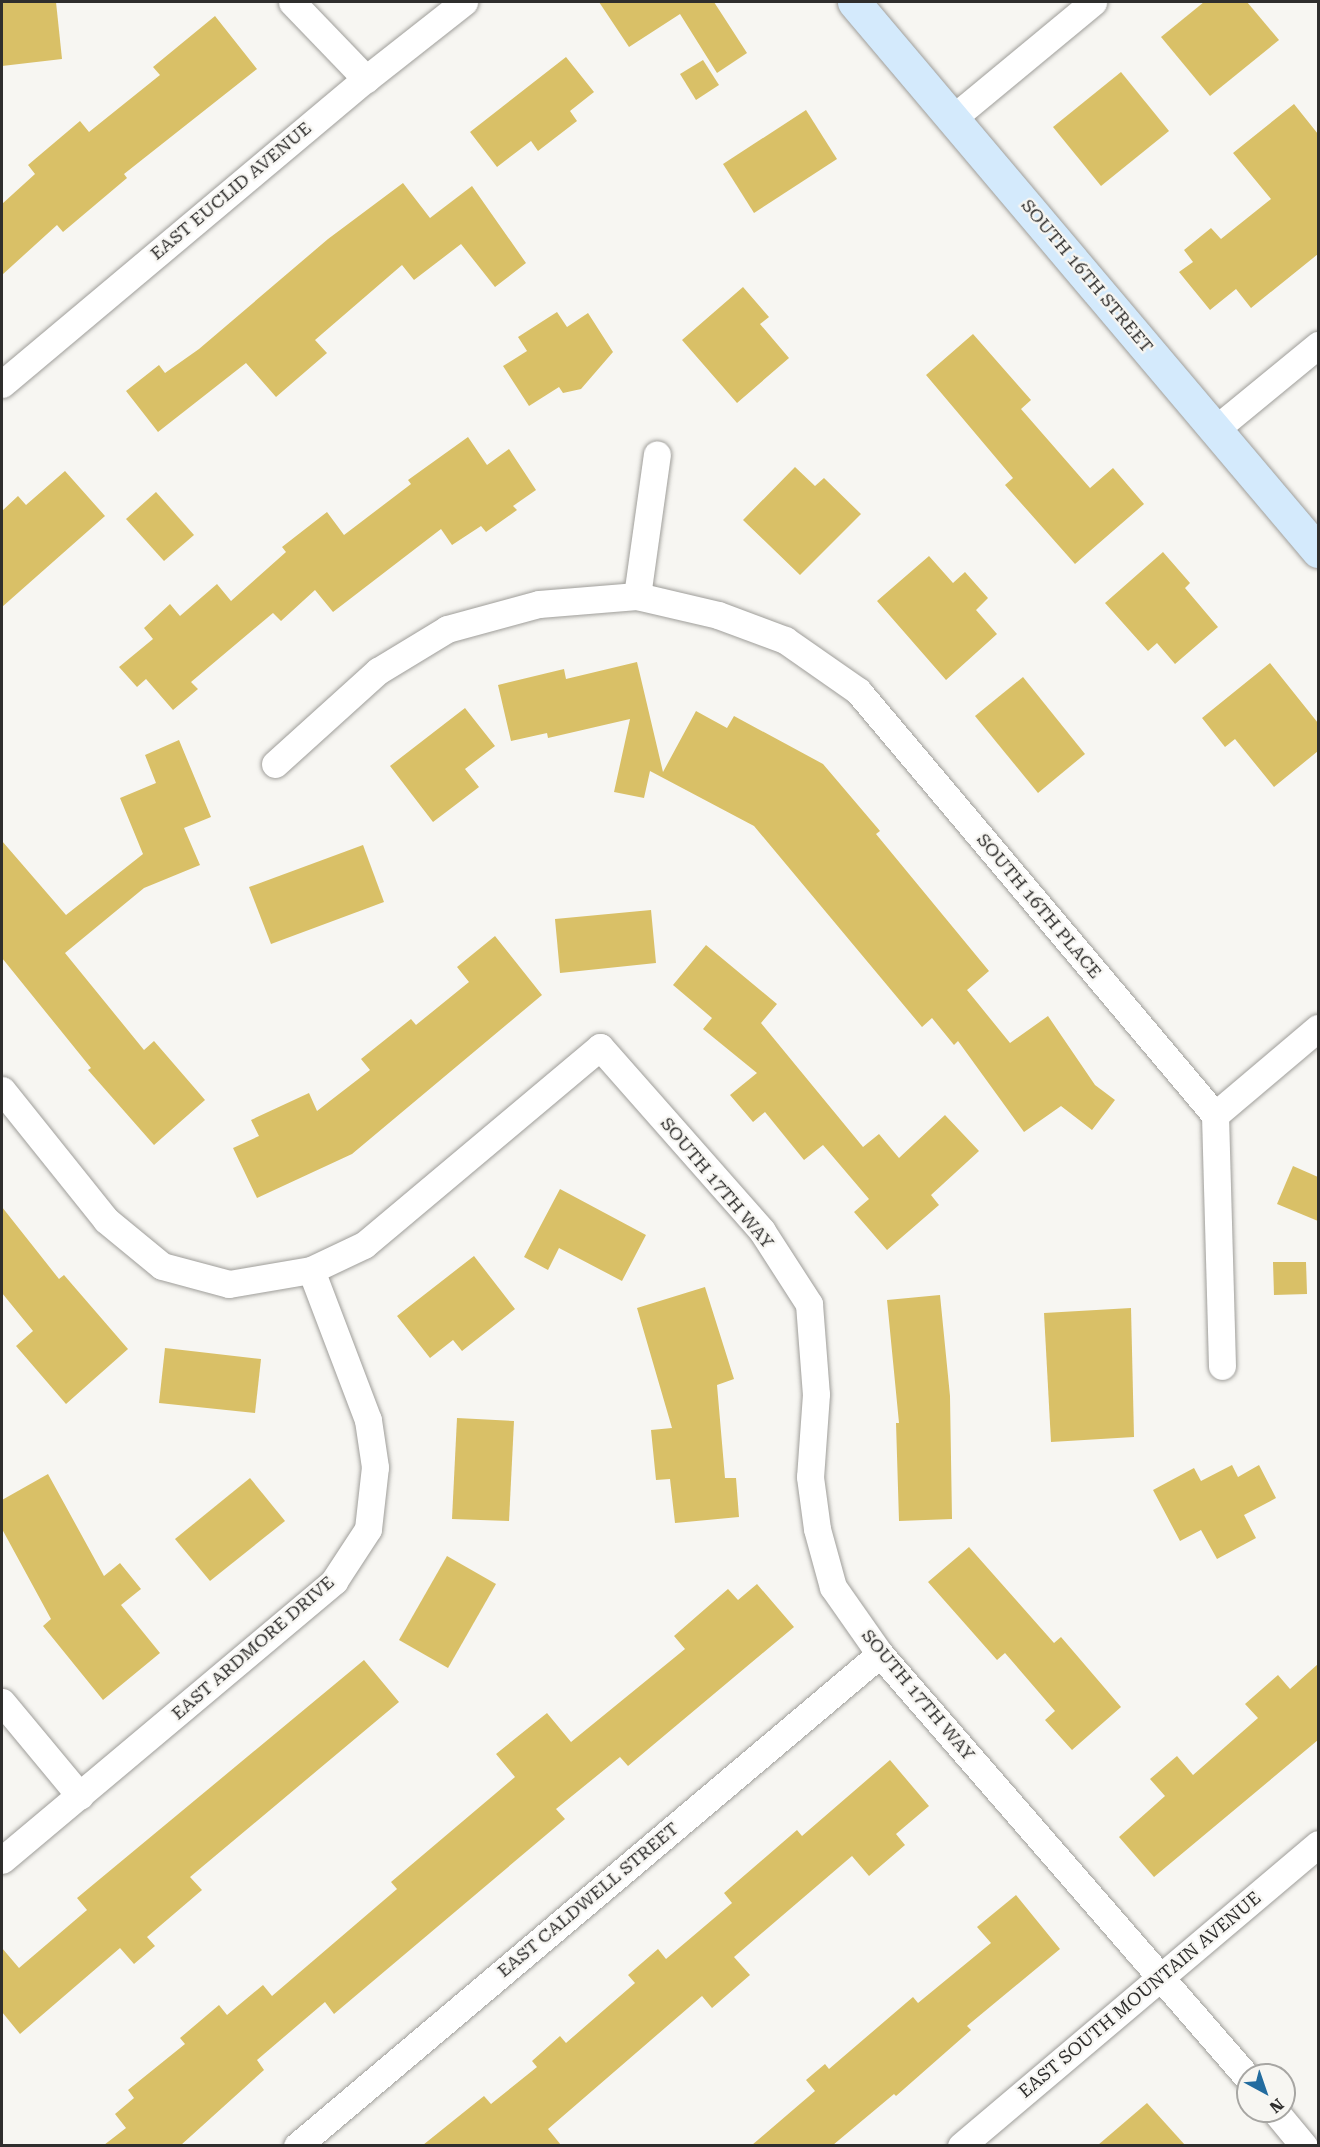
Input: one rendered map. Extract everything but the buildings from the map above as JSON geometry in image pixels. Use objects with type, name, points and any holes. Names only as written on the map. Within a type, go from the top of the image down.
[{"type":"main road","name":"SOUTH 16TH STREET","points":[[854,2],[1217,428],[1318,551]]},
{"type":"street","points":[[291,2],[366,79]]},
{"type":"street","name":"EAST EUCLID AVENUE","points":[[2,384],[366,79],[464,2]]},
{"type":"street","points":[[953,118],[1093,2]]},
{"type":"street","points":[[1217,428],[1318,345]]},
{"type":"street","points":[[637,596],[657,454]]},
{"type":"street","name":"SOUTH 16TH PLACE","points":[[275,764],[378,671],[447,629],[538,604],[637,596],[718,615],[784,640],[858,691],[1215,1115]]},
{"type":"street","points":[[1222,1366],[1215,1115],[1318,1028]]},
{"type":"street","name":"SOUTH 17TH WAY","points":[[2,1090],[106,1220],[162,1266],[229,1284],[311,1270],[364,1245],[600,1047],[762,1231],[808,1304],[816,1394],[810,1477],[817,1529],[833,1587],[880,1654],[1236,2064]]},
{"type":"street","name":"EAST ARDMORE DRIVE","points":[[2,1860],[334,1581],[368,1529],[375,1467],[368,1420],[311,1270]]},
{"type":"street","name":"EAST CALDWELL STREET","points":[[297,2145],[880,1654]]},
{"type":"street","points":[[2,1702],[80,1796]]},
{"type":"street","name":"EAST SOUTH MOUNTAIN AVENUE","points":[[961,2145],[1318,1844]]},
{"type":"street","points":[[1285,2123],[1304,2145]]}]
